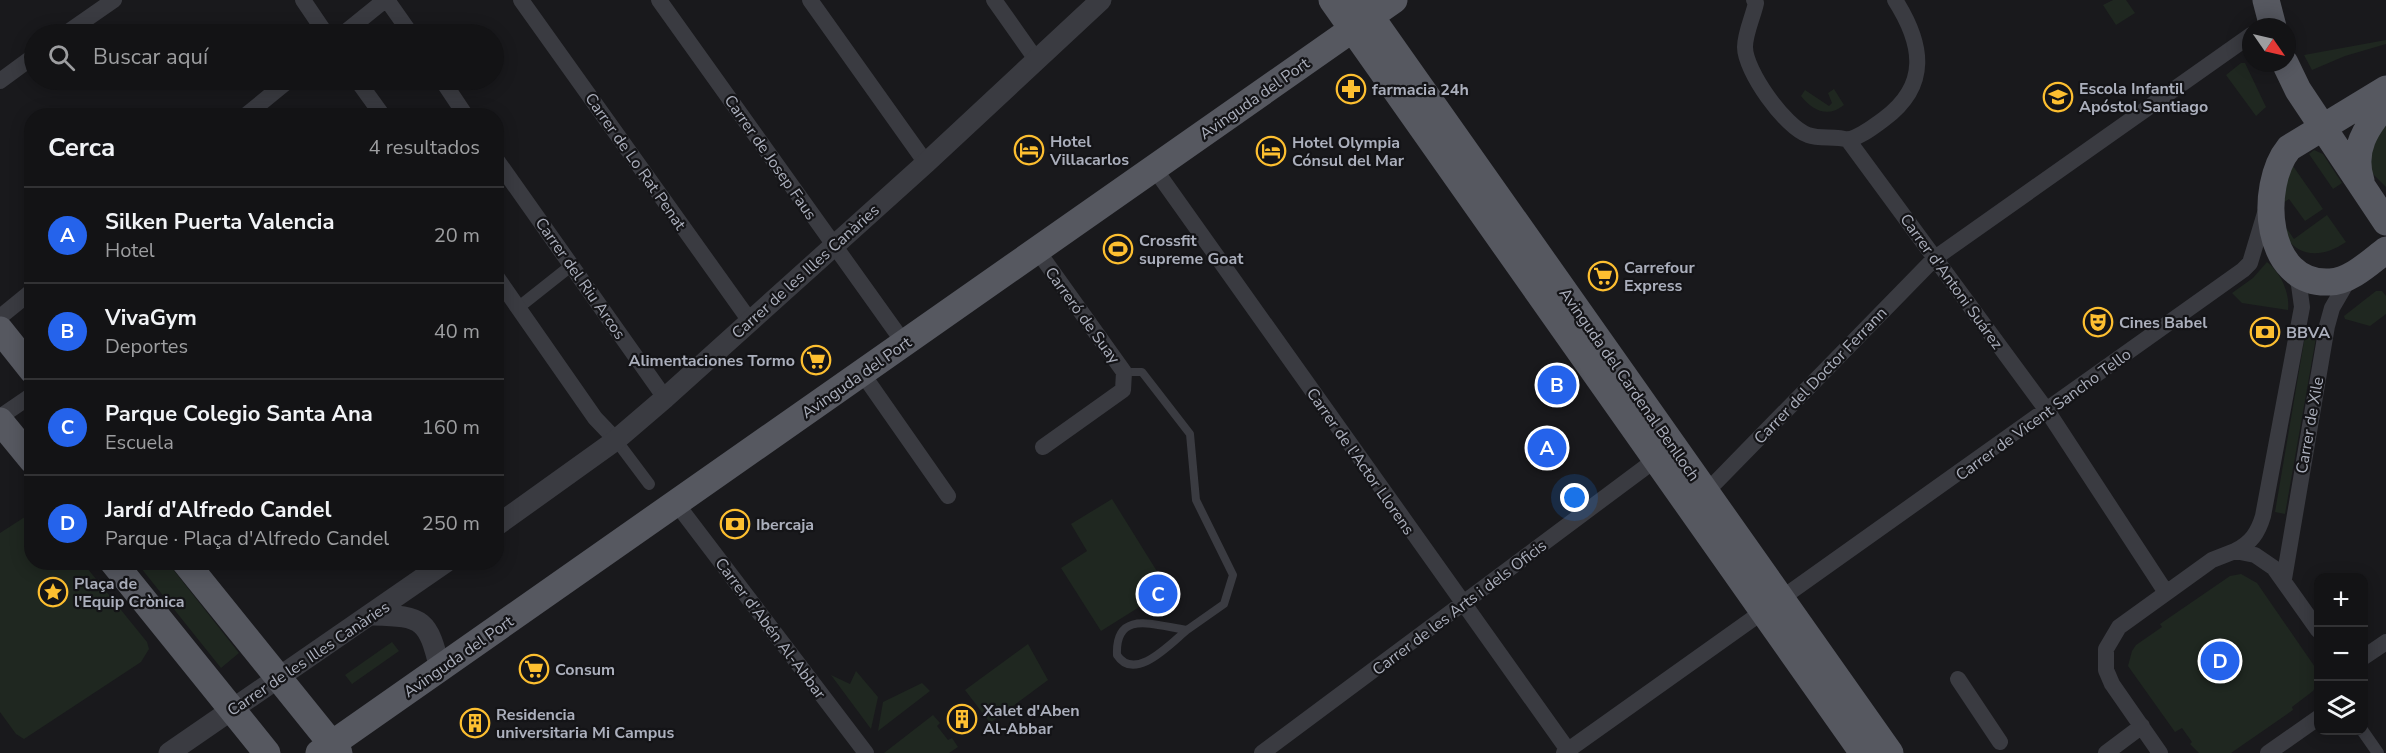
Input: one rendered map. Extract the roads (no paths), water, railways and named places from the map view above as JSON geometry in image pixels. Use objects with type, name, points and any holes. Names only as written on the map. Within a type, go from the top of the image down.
[{"type":"main road","points":[[1332,0],[1360,15]]},
{"type":"main road","name":"Avinguda del Port","points":[[330,750],[440,669],[1154,168],[1360,15],[1394,0]]},
{"type":"main road","name":"Avinguda del Cardenal Benlloch","points":[[1360,15],[1654,460],[1890,753]]},
{"type":"main road","name":"Avinguda del Cardenal Benlloch","points":[[1360,15],[1704,490],[1863,753]]},
{"type":"main road","points":[[2289,72],[2298,90],[2386,222]]},
{"type":"main road","points":[[2386,89],[2289,148],[2279,163],[2274,180],[2272,233],[2277,247],[2293,269],[2305,276],[2330,282],[2350,276],[2386,250]]},
{"type":"main road","points":[[2386,104],[2363,136],[2357,163],[2360,180],[2386,206]]},
{"type":"main road","points":[[0,330],[24,360]]},
{"type":"main road","points":[[0,419],[24,450]]},
{"type":"main road","points":[[119,570],[267,753]]},
{"type":"main road","points":[[191,570],[278,678],[330,750]]},
{"type":"street","points":[[79,24],[114,0]]},
{"type":"street","points":[[303,0],[319,24]]},
{"type":"street","points":[[356,24],[386,0],[404,24]]},
{"type":"street","name":"Carrer de Lo Rat Penat","points":[[521,0],[750,321]]},
{"type":"street","name":"Carrer de Josep Faus","points":[[659,0],[904,343]]},
{"type":"street","points":[[810,0],[926,163]]},
{"type":"street","points":[[994,0],[1035,58]]},
{"type":"street","name":"Carrer de les Illes Canàries","points":[[504,520],[616,440],[665,398],[926,163],[1035,58],[1101,0]]},
{"type":"street","points":[[1757,1],[1745,47],[1751,71],[1796,129],[1815,137],[1834,136],[1848,140],[1859,137],[1892,113],[1911,90],[1917,75],[1917,46],[1895,0]]},
{"type":"street","name":"Carrer del Doctor Ferrann","points":[[1704,490],[1716,482],[1935,258],[2242,38]]},
{"type":"street","points":[[0,81],[24,63]]},
{"type":"street","points":[[255,108],[277,90]]},
{"type":"street","points":[[364,90],[377,108]]},
{"type":"street","points":[[449,90],[461,108]]},
{"type":"street","name":"Carrer d'Antoni Suárez","points":[[1848,140],[2048,412],[2165,591]]},
{"type":"street","name":"Carrer de l'Actor Llorens","points":[[1154,168],[1567,752]]},
{"type":"street","name":"Carrer del Riu Arcos","points":[[504,170],[665,398]]},
{"type":"street","name":"Carrer de Vicent Sancho Tello","points":[[1567,752],[2048,412],[2243,270],[2250,263],[2259,237],[2274,180]]},
{"type":"street","name":"Carreró de Suay","points":[[1037,250],[1124,372],[1123,390],[1042,447]]},
{"type":"street","points":[[519,307],[572,265]]},
{"type":"street","name":"Carrer de Xile","points":[[2160,753],[2112,684],[2106,670],[2106,649],[2119,627],[2165,591],[2212,560],[2251,542],[2259,530],[2302,307],[2299,285],[2293,269]]},
{"type":"street","name":"Carrer de Xile","points":[[2284,579],[2327,326],[2332,308],[2350,276]]},
{"type":"street","points":[[504,287],[596,418],[616,440],[649,484]]},
{"type":"street","points":[[0,317],[24,298]]},
{"type":"street","points":[[862,373],[948,496]]},
{"type":"street","points":[[0,419],[24,401]]},
{"type":"street","name":"Carrer de les Arts i dels Oficis","points":[[1262,753],[1654,460]]},
{"type":"street","name":"Carrer d'Abén Al-Abbar","points":[[676,503],[866,753]]},
{"type":"street","points":[[2235,551],[2255,555],[2274,568],[2317,627]]},
{"type":"street","name":"Carrer de les Illes Canàries","points":[[169,753],[373,615],[435,570]]},
{"type":"street","points":[[373,615],[405,616],[424,625],[431,635],[440,669]]},
{"type":"street","points":[[2368,654],[2386,642]]},
{"type":"street","points":[[1958,679],[2000,742]]},
{"type":"street","points":[[2268,753],[2314,721]]},
{"type":"street","points":[[2106,753],[2142,726]]},
{"type":"street","points":[[2365,735],[2378,753]]},
{"type":"lane","points":[[1124,372],[1142,372],[1190,434],[1196,500],[1233,575],[1224,604],[1188,630],[1138,666],[1129,665],[1117,655],[1118,636],[1122,628],[1132,623],[1188,630]]},
{"type":"place","name":"farmacia 24h","points":[[1351,89]]},
{"type":"place","name":"Escola Infantil Apóstol Santiago","points":[[2058,97]]},
{"type":"place","name":"Hotel Villacarlos","points":[[1029,150]]},
{"type":"place","name":"Hotel Olympia Cónsul del Mar","points":[[1271,151]]},
{"type":"place","name":"Crossfit supreme Goat","points":[[1118,249]]},
{"type":"place","name":"Carrefour Express","points":[[1603,276]]},
{"type":"place","name":"Cines Babel","points":[[2098,322]]},
{"type":"place","name":"BBVA","points":[[2265,332]]},
{"type":"place","name":"Alimentaciones Tormo","points":[[816,360]]},
{"type":"place","name":"VivaGym","points":[[1557,385]]},
{"type":"place","name":"Silken Puerta Valencia","points":[[1547,448]]},
{"type":"place","name":"Ibercaja","points":[[735,524]]},
{"type":"place","name":"Plaça de l'Equip Crònica","points":[[53,592]]},
{"type":"place","name":"Parque Colegio Santa Ana","points":[[1158,594]]},
{"type":"place","name":"Jardí d'Alfredo Candel","points":[[2220,661]]},
{"type":"place","name":"Consum","points":[[534,669]]},
{"type":"place","name":"Xalet d'Aben Al-Abbar","points":[[962,719]]},
{"type":"place","name":"Residencia universitaria Mi Campus","points":[[475,723]]}]
